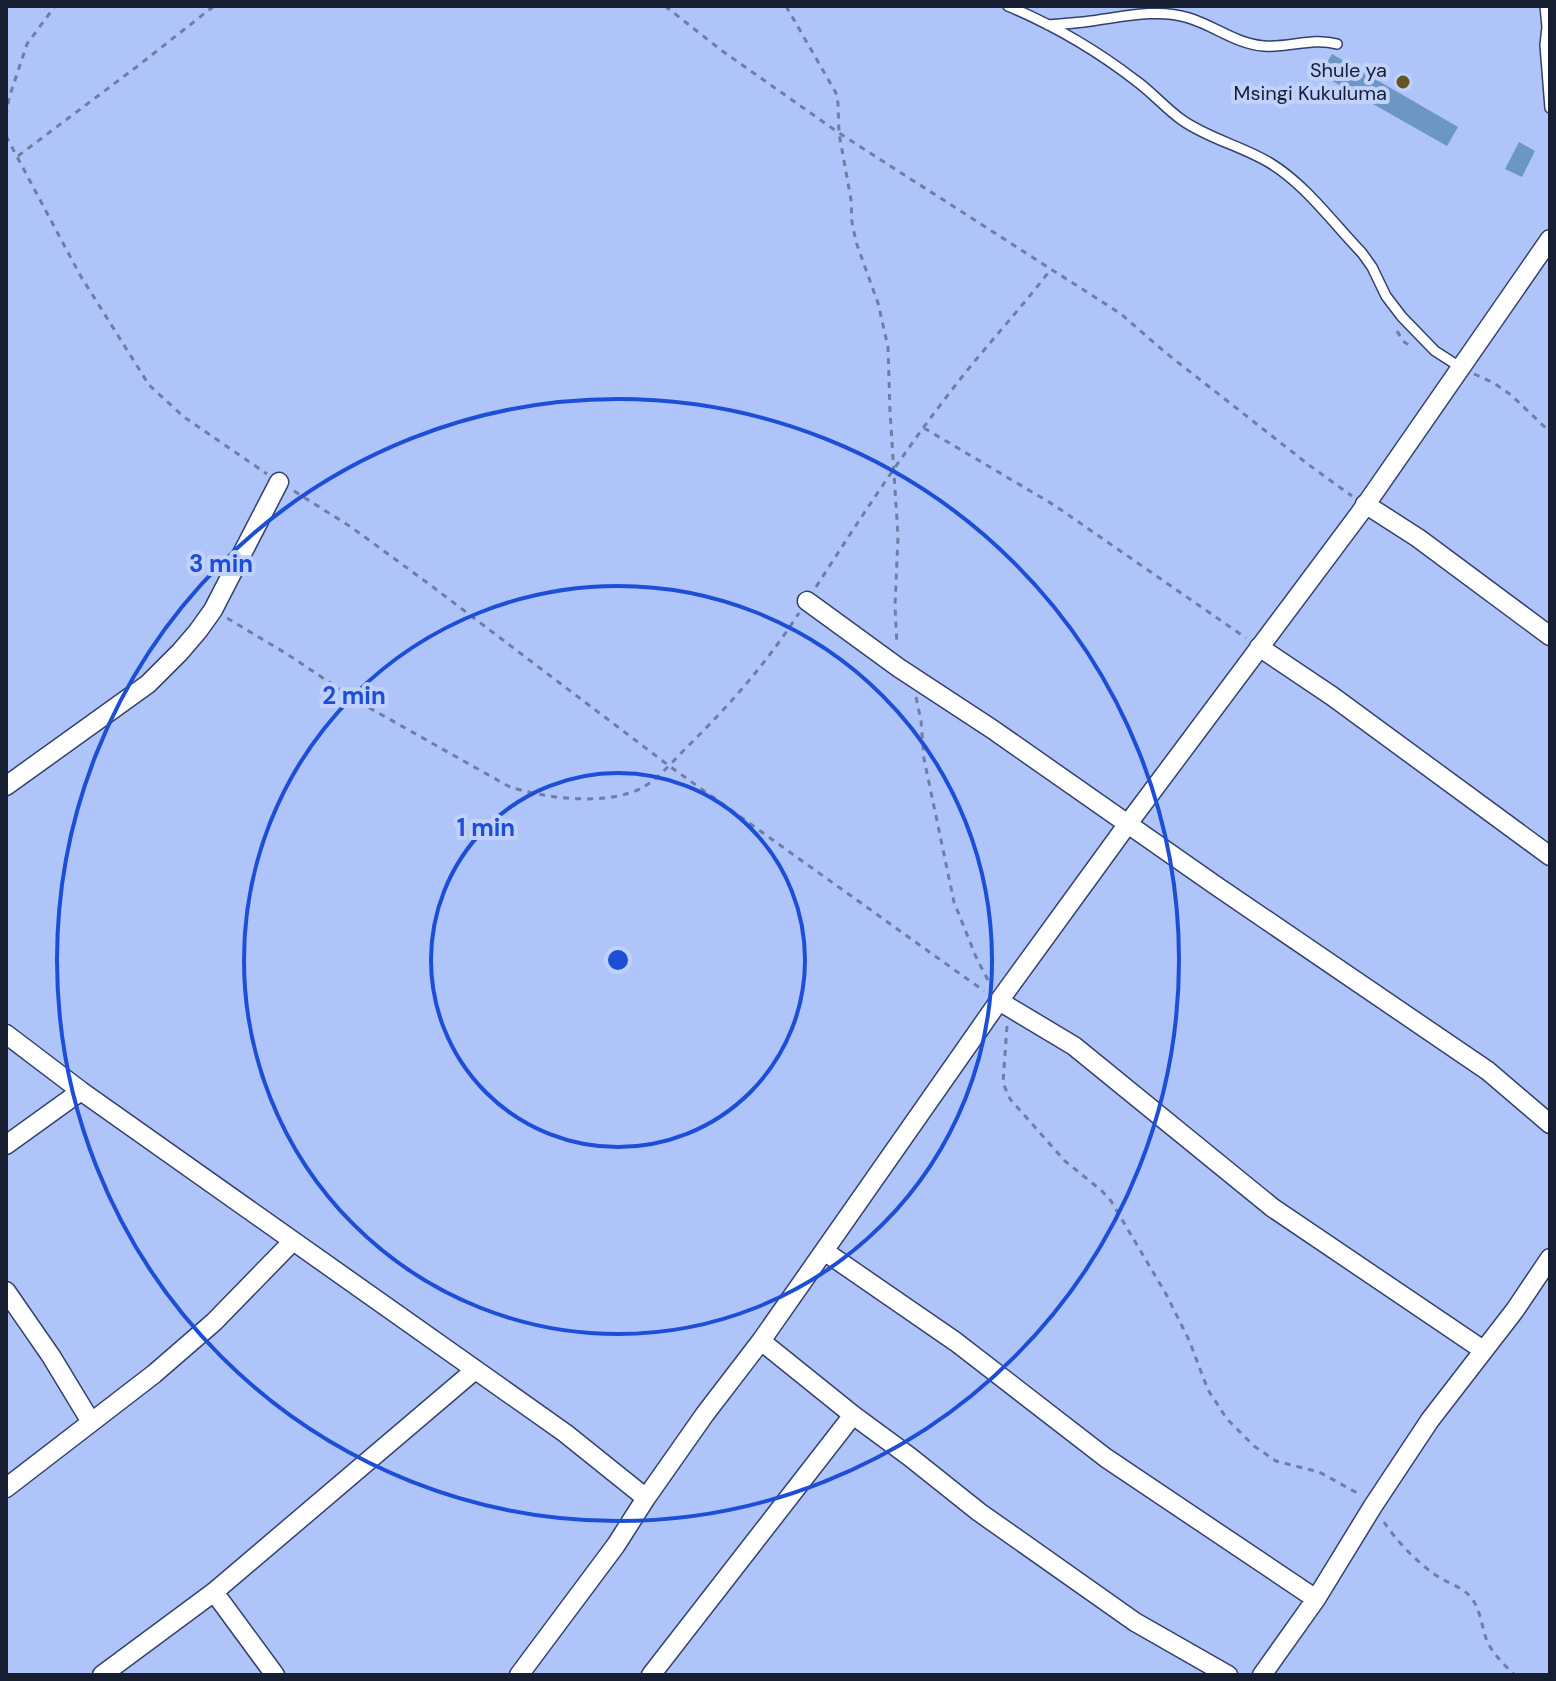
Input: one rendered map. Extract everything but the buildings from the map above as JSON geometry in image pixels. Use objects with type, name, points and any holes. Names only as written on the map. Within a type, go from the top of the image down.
[{"type":"street","points":[[519,1675],[616,1545],[705,1414],[761,1341],[999,1001],[1365,504],[1550,239]]},
{"type":"street","points":[[6,786],[148,684],[198,631],[213,610],[279,482]]},
{"type":"street","points":[[1365,504],[1418,538],[1550,636]]},
{"type":"street","points":[[807,601],[908,674],[1488,1071],[1550,1124]]},
{"type":"street","points":[[1259,647],[1344,705],[1550,856]]},
{"type":"street","points":[[999,1001],[1074,1046],[1273,1208],[1483,1350]]},
{"type":"street","points":[[6,1034],[81,1091],[565,1433],[646,1498]]},
{"type":"street","points":[[6,1145],[81,1091]]},
{"type":"street","points":[[6,1488],[154,1374],[214,1322],[293,1241]]},
{"type":"street","points":[[824,1251],[956,1342],[1106,1458],[1316,1599]]},
{"type":"street","points":[[1262,1675],[1316,1599],[1430,1420],[1515,1310],[1550,1258]]},
{"type":"street","points":[[6,1291],[91,1422]]},
{"type":"street","points":[[761,1341],[979,1512],[1122,1613],[1228,1675]]},
{"type":"street","points":[[102,1675],[214,1592],[475,1370]]},
{"type":"street","points":[[651,1675],[853,1415]]},
{"type":"street","points":[[214,1592],[275,1675]]},
{"type":"lane","points":[[1008,6],[1088,47],[1136,80],[1186,123],[1252,153],[1290,177],[1362,253],[1386,296],[1402,317],[1435,351],[1460,367]]},
{"type":"lane","points":[[1545,6],[1550,108]]},
{"type":"lane","points":[[1047,25],[1167,14],[1188,17],[1243,42],[1264,46],[1323,40],[1337,44]]},
{"type":"path","points":[[6,116],[27,44],[55,6]]},
{"type":"path","points":[[18,156],[214,6]]},
{"type":"path","points":[[665,6],[721,50],[839,133],[1121,314],[1309,465],[1365,504]]},
{"type":"path","points":[[786,6],[836,93],[856,242],[878,303],[888,347],[898,536],[897,643],[921,721],[924,759],[954,902],[976,957],[999,1001],[1007,1026],[1005,1091],[1065,1161],[1111,1201],[1166,1294],[1189,1340],[1208,1390],[1238,1432],[1276,1461],[1319,1472],[1354,1490],[1373,1506],[1411,1554],[1436,1575],[1467,1592],[1480,1614],[1492,1649],[1515,1675]]},
{"type":"path","points":[[6,136],[80,275],[149,385],[184,417],[351,527],[668,765],[999,1001]]},
{"type":"path","points":[[213,610],[359,702],[508,786],[540,795],[605,798],[626,794],[645,786],[723,712],[750,681],[780,643],[894,467],[953,388],[1051,269]]},
{"type":"path","points":[[1460,367],[1511,395],[1550,432]]},
{"type":"path","points":[[923,428],[1054,505],[1259,647]]},
{"type":"place","name":"Shule ya Msingi Kukuluma","points":[[1403,82]]}]
